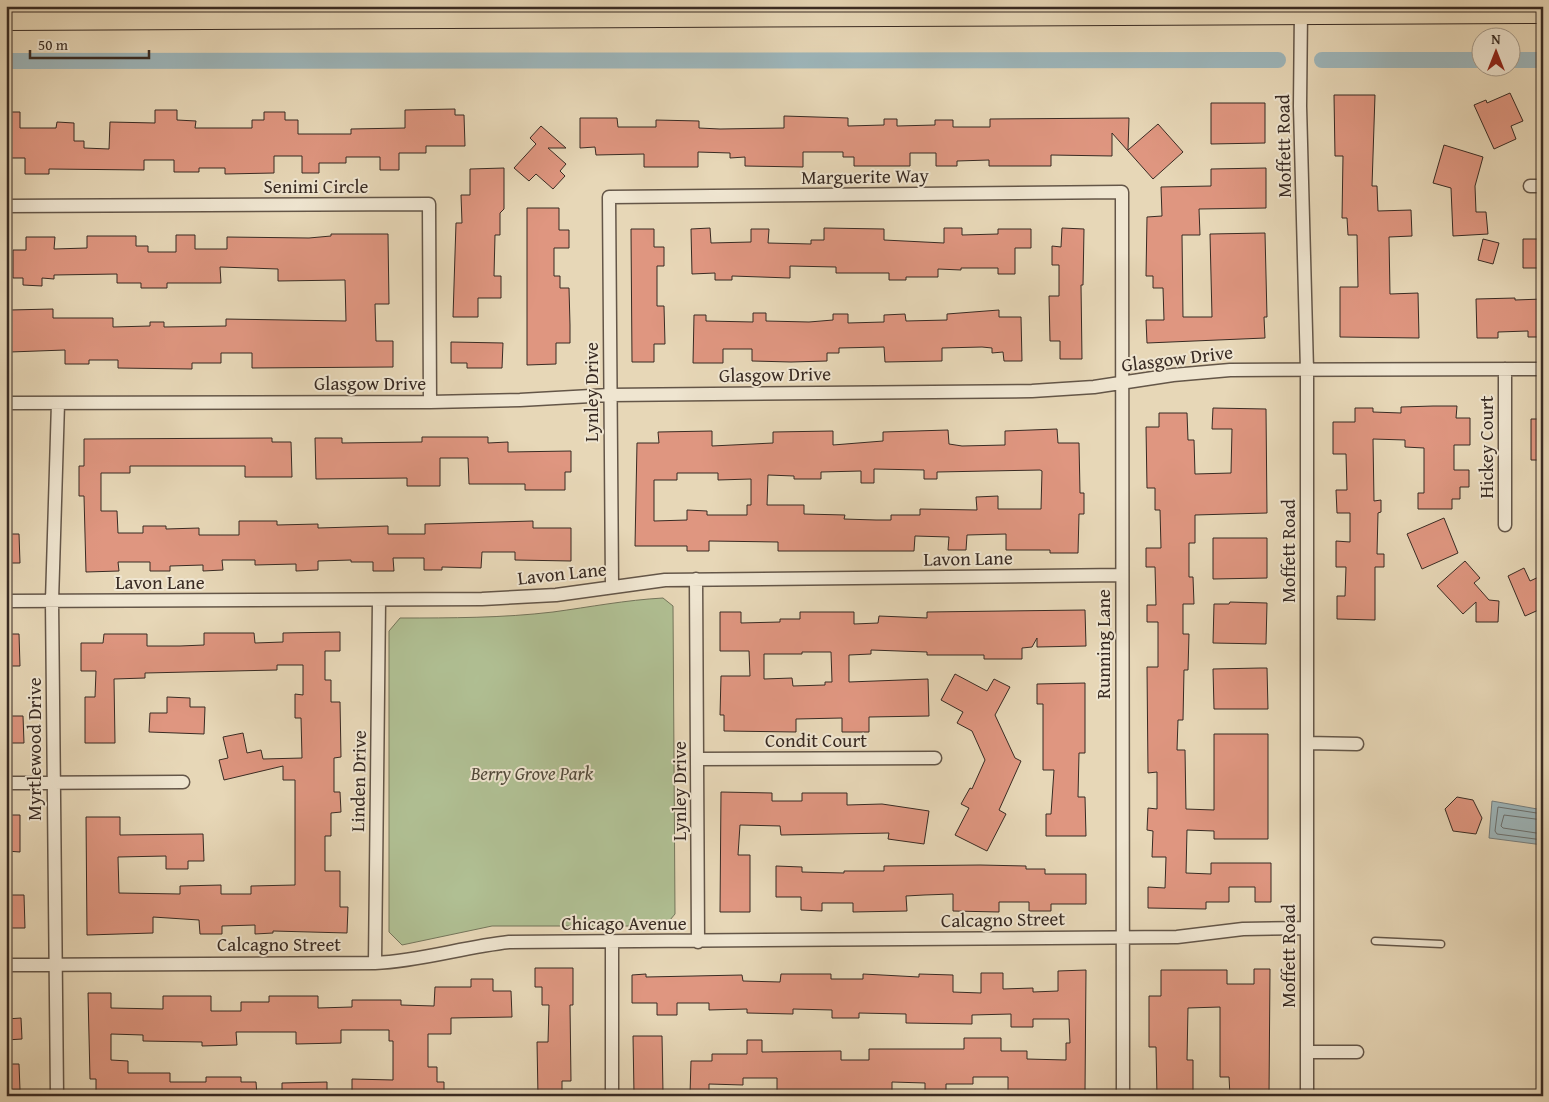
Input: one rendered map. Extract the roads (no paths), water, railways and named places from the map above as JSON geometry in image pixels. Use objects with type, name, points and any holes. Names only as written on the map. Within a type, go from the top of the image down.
[{"type":"main road","points":[[15,17],[222,12],[1301,10],[1543,14]]},
{"type":"street","name":"Moffett Road","points":[[1301,10],[1300,106],[1306,370],[1307,1096]]},
{"type":"street","name":"Marguerite Way","points":[[609,197],[1122,192]]},
{"type":"street","name":"Running Lane","points":[[1122,192],[1123,1096]]},
{"type":"street","name":"Lynley Drive","points":[[609,197],[609,395],[612,586]]},
{"type":"street","name":"Senimi Circle","points":[[6,206],[429,204],[430,402]]},
{"type":"street","name":"Glasgow Drive","points":[[6,403],[430,402],[520,400],[609,395],[1032,391],[1230,370],[1543,369]]},
{"type":"street","name":"Hickey Court","points":[[1505,370],[1505,525]]},
{"type":"street","name":"Myrtlewood Drive","points":[[57,1096],[54,964],[52,601],[58,403]]},
{"type":"street","name":"Lavon Lane","points":[[6,601],[379,601],[556,595],[612,586],[696,579],[1122,575]]},
{"type":"street","name":"Lynley Drive","points":[[696,579],[698,942]]},
{"type":"street","name":"Linden Drive","points":[[376,963],[379,601]]},
{"type":"street","points":[[1307,743],[1357,744]]},
{"type":"street","name":"Condit Court","points":[[697,759],[934,758]]},
{"type":"street","points":[[6,783],[183,782]]},
{"type":"street","name":"Calcagno Street","points":[[698,942],[1177,937],[1243,929],[1307,928]]},
{"type":"street","points":[[612,941],[612,1096]]},
{"type":"street","name":"Calcagno Street","points":[[6,965],[376,963],[409,961],[476,946],[509,942],[551,942]]},
{"type":"street","name":"Chicago Avenue","points":[[551,942],[698,942]]},
{"type":"street","points":[[1307,1052],[1358,1052]]},
{"type":"lane","points":[[1376,940],[1442,944]]},
{"type":"water","points":[[1492,801],[1543,810],[1543,845],[1489,838]]},
{"type":"waterway","points":[[6,61],[1278,60]]},
{"type":"waterway","points":[[1322,60],[1472,60]]},
{"type":"waterway","points":[[1522,60],[1543,60]]},
{"type":"park label","name":"Berry Grove Park","points":[[532,773]]}]
